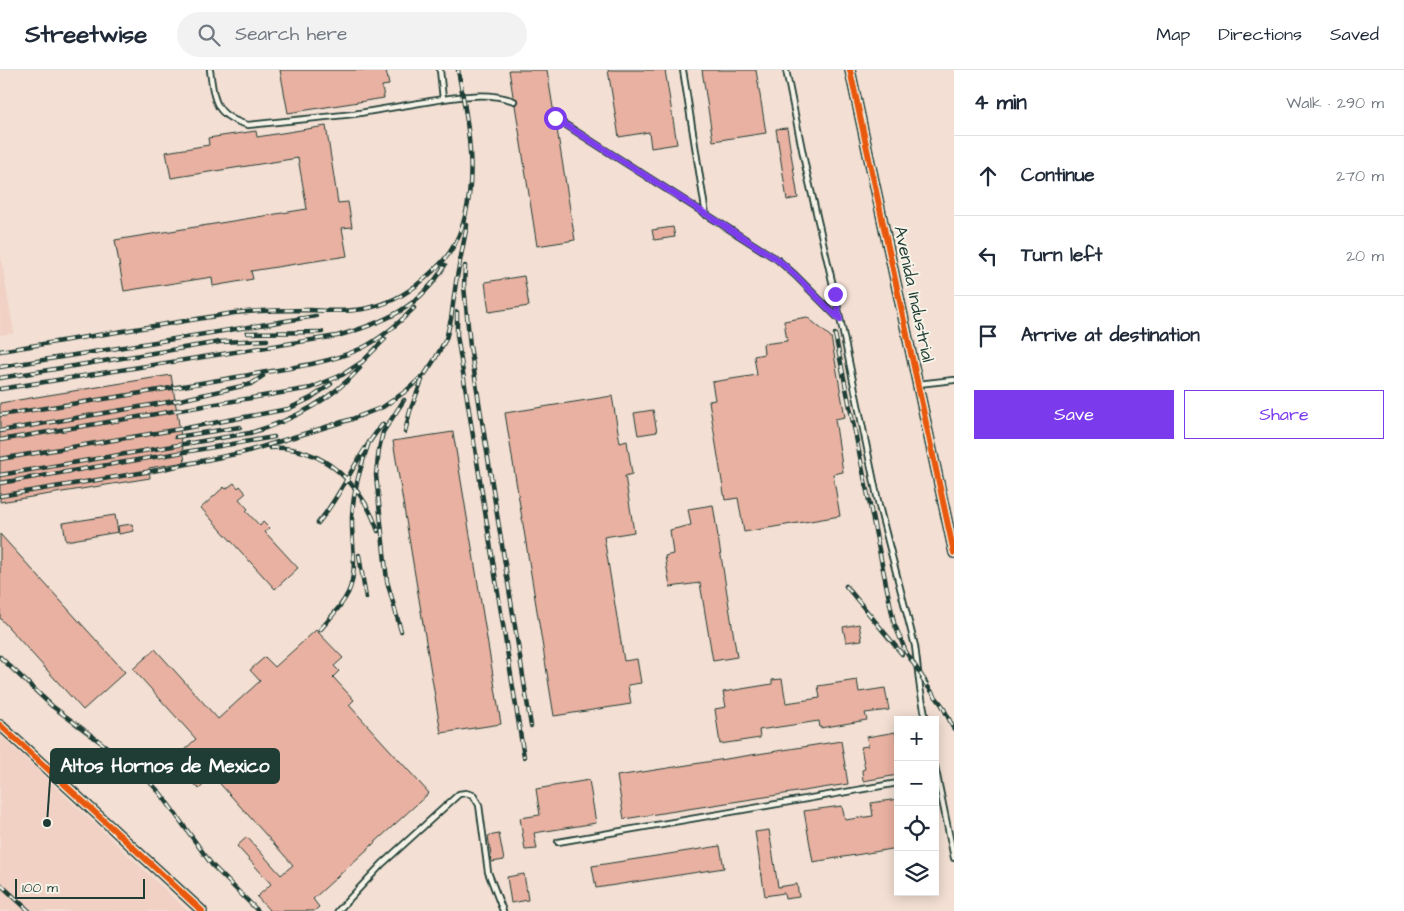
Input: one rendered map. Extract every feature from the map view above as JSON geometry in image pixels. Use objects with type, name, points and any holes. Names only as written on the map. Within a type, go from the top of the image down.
[{"type":"street","name":"Avenida Industrial","points":[[850,70],[954,553]]},
{"type":"street","points":[[0,725],[202,911]]},
{"type":"lane","points":[[210,70],[213,90],[219,107],[225,116],[248,125],[354,114],[443,99],[487,95],[501,96],[514,101]]},
{"type":"lane","points":[[440,70],[443,99]]},
{"type":"lane","points":[[683,70],[706,216]]},
{"type":"lane","points":[[786,70],[879,506],[915,646],[925,716]]},
{"type":"lane","points":[[555,118],[706,216],[778,260],[840,320]]},
{"type":"lane","points":[[918,384],[954,380]]},
{"type":"lane","points":[[558,842],[894,784]]},
{"type":"lane","points":[[939,790],[954,858]]},
{"type":"lane","points":[[338,911],[382,864],[459,794],[466,793],[473,794],[479,805],[488,872],[503,911]]},
{"type":"shaded area","points":[[0,253],[14,333],[0,335]]},
{"type":"shaded area","points":[[0,735],[188,911],[0,911]]},
{"type":"building","points":[[280,70],[386,70],[389,85],[382,86],[384,98],[288,113]]},
{"type":"building","points":[[509,70],[547,70],[554,114],[551,118],[556,123],[575,240],[537,246],[515,105],[518,101],[513,96]]},
{"type":"building","points":[[608,70],[665,70],[677,144],[651,148],[649,132],[619,137]]},
{"type":"building","points":[[702,70],[756,70],[766,133],[713,141]]},
{"type":"building","points":[[326,126],[338,203],[348,202],[352,227],[342,228],[347,256],[251,271],[253,279],[213,286],[212,277],[124,291],[115,240],[307,209],[298,158],[171,178],[166,152],[209,145],[208,138],[256,131],[257,137]]},
{"type":"building","points":[[787,128],[798,198],[787,200],[776,129]]},
{"type":"building","points":[[673,227],[675,237],[654,240],[652,230]]},
{"type":"building","points":[[524,276],[529,306],[489,312],[485,282]]},
{"type":"building","points":[[807,317],[831,337],[845,417],[835,419],[843,472],[833,474],[840,516],[744,532],[738,498],[725,500],[709,401],[715,400],[712,382],[757,375],[754,356],[764,354],[763,344],[787,341],[784,321]]},
{"type":"building","points":[[171,375],[185,462],[149,468],[150,478],[0,502],[0,403]]},
{"type":"building","points":[[612,396],[620,443],[627,441],[632,474],[625,476],[634,532],[604,537],[624,661],[637,659],[641,683],[628,685],[631,704],[554,716],[505,413]]},
{"type":"building","points":[[653,410],[657,432],[638,435],[634,413]]},
{"type":"building","points":[[453,432],[501,724],[441,733],[393,441]]},
{"type":"building","points":[[234,483],[238,488],[240,486],[246,493],[239,499],[248,509],[246,511],[260,526],[263,522],[269,528],[265,532],[298,568],[275,589],[201,508],[224,487],[226,489]]},
{"type":"building","points":[[713,505],[737,657],[713,661],[700,583],[670,587],[665,556],[673,554],[670,530],[691,525],[688,509]]},
{"type":"building","points":[[115,515],[118,532],[66,541],[63,523]]},
{"type":"building","points":[[132,524],[134,531],[119,534],[118,526]]},
{"type":"building","points":[[0,534],[125,672],[83,710],[0,618]]},
{"type":"building","points":[[859,624],[862,640],[846,642],[843,627]]},
{"type":"building","points":[[316,630],[343,658],[334,666],[339,671],[333,677],[354,700],[349,705],[429,793],[313,899],[319,907],[314,911],[270,911],[257,897],[271,884],[237,846],[247,837],[281,875],[293,865],[213,776],[199,789],[173,760],[196,739],[133,669],[155,649],[218,719],[260,681],[250,670],[265,657],[275,667]]},
{"type":"building","points":[[782,679],[786,703],[820,698],[818,686],[857,680],[859,692],[885,688],[889,710],[865,713],[867,720],[820,728],[819,721],[759,730],[760,738],[720,744],[715,709],[726,707],[723,692],[772,684],[772,680]]},
{"type":"building","points":[[894,732],[894,776],[863,781],[862,770],[865,769],[861,747],[868,746],[867,737]]},
{"type":"building","points":[[841,741],[848,784],[624,819],[617,776]]},
{"type":"building","points":[[589,780],[596,823],[534,833],[537,849],[525,850],[520,818],[540,815],[536,789]]},
{"type":"building","points":[[894,800],[894,849],[813,862],[804,811],[842,806],[845,820],[873,816],[871,803]]},
{"type":"building","points":[[769,830],[778,887],[797,884],[799,897],[785,899],[784,893],[765,896],[755,832]]},
{"type":"building","points":[[499,834],[504,860],[492,862],[488,836]]},
{"type":"building","points":[[720,846],[724,868],[596,888],[592,866]]},
{"type":"building","points":[[524,874],[528,900],[511,903],[507,877]]},
{"type":"railway","points":[[0,351],[234,313],[272,310],[357,310],[388,302],[410,290],[438,267],[450,252],[460,232],[467,210],[470,187],[469,139],[458,70]]},
{"type":"railway","points":[[0,496],[158,470],[245,452],[352,419],[383,407],[406,391],[425,374],[446,339],[467,225]]},
{"type":"railway","points":[[0,389],[337,336],[370,325],[399,312],[424,292],[445,265]]},
{"type":"railway","points":[[465,266],[464,286],[470,346],[531,726]]},
{"type":"railway","points":[[0,415],[302,366],[332,359],[360,349],[375,341],[414,308]]},
{"type":"railway","points":[[457,312],[457,335],[524,757]]},
{"type":"railway","points":[[0,367],[316,316]]},
{"type":"railway","points":[[247,333],[322,332]]},
{"type":"railway","points":[[835,334],[894,623],[906,652],[927,684]]},
{"type":"railway","points":[[0,440],[311,388],[342,375],[362,362],[385,339]]},
{"type":"railway","points":[[0,378],[220,342],[267,340]]},
{"type":"railway","points":[[0,475],[250,433],[295,416],[323,400],[360,368]]},
{"type":"railway","points":[[0,431],[180,400],[251,384],[263,376]]},
{"type":"railway","points":[[405,432],[410,411],[422,380]]},
{"type":"railway","points":[[0,459],[288,409],[311,398],[331,384]]},
{"type":"railway","points":[[401,631],[387,581],[376,475],[383,432],[404,400]]},
{"type":"railway","points":[[318,523],[335,499],[365,448],[383,424]]},
{"type":"railway","points":[[176,437],[240,427]]},
{"type":"railway","points":[[0,483],[274,437]]},
{"type":"railway","points":[[320,630],[342,603],[351,584],[354,565],[352,526],[354,498],[369,442]]},
{"type":"railway","points":[[270,448],[289,449],[307,453],[338,471],[351,483],[362,498],[378,531]]},
{"type":"railway","points":[[359,555],[366,598]]},
{"type":"railway","points":[[846,586],[902,654]]},
{"type":"railway","points":[[0,657],[52,706],[148,780],[161,794],[212,865],[258,911]]},
{"type":"railway","points":[[922,679],[942,705],[954,729]]},
{"type":"railway","points":[[0,884],[29,911]]},
{"type":"cycle path","points":[[850,70],[954,553]]},
{"type":"cycle path","points":[[0,725],[202,911]]},
{"type":"place","name":"Altos Hornos de Mexico","points":[[47,823]]},
{"type":"route","points":[[555,118],[706,216],[778,260],[840,320],[835,294]]}]
